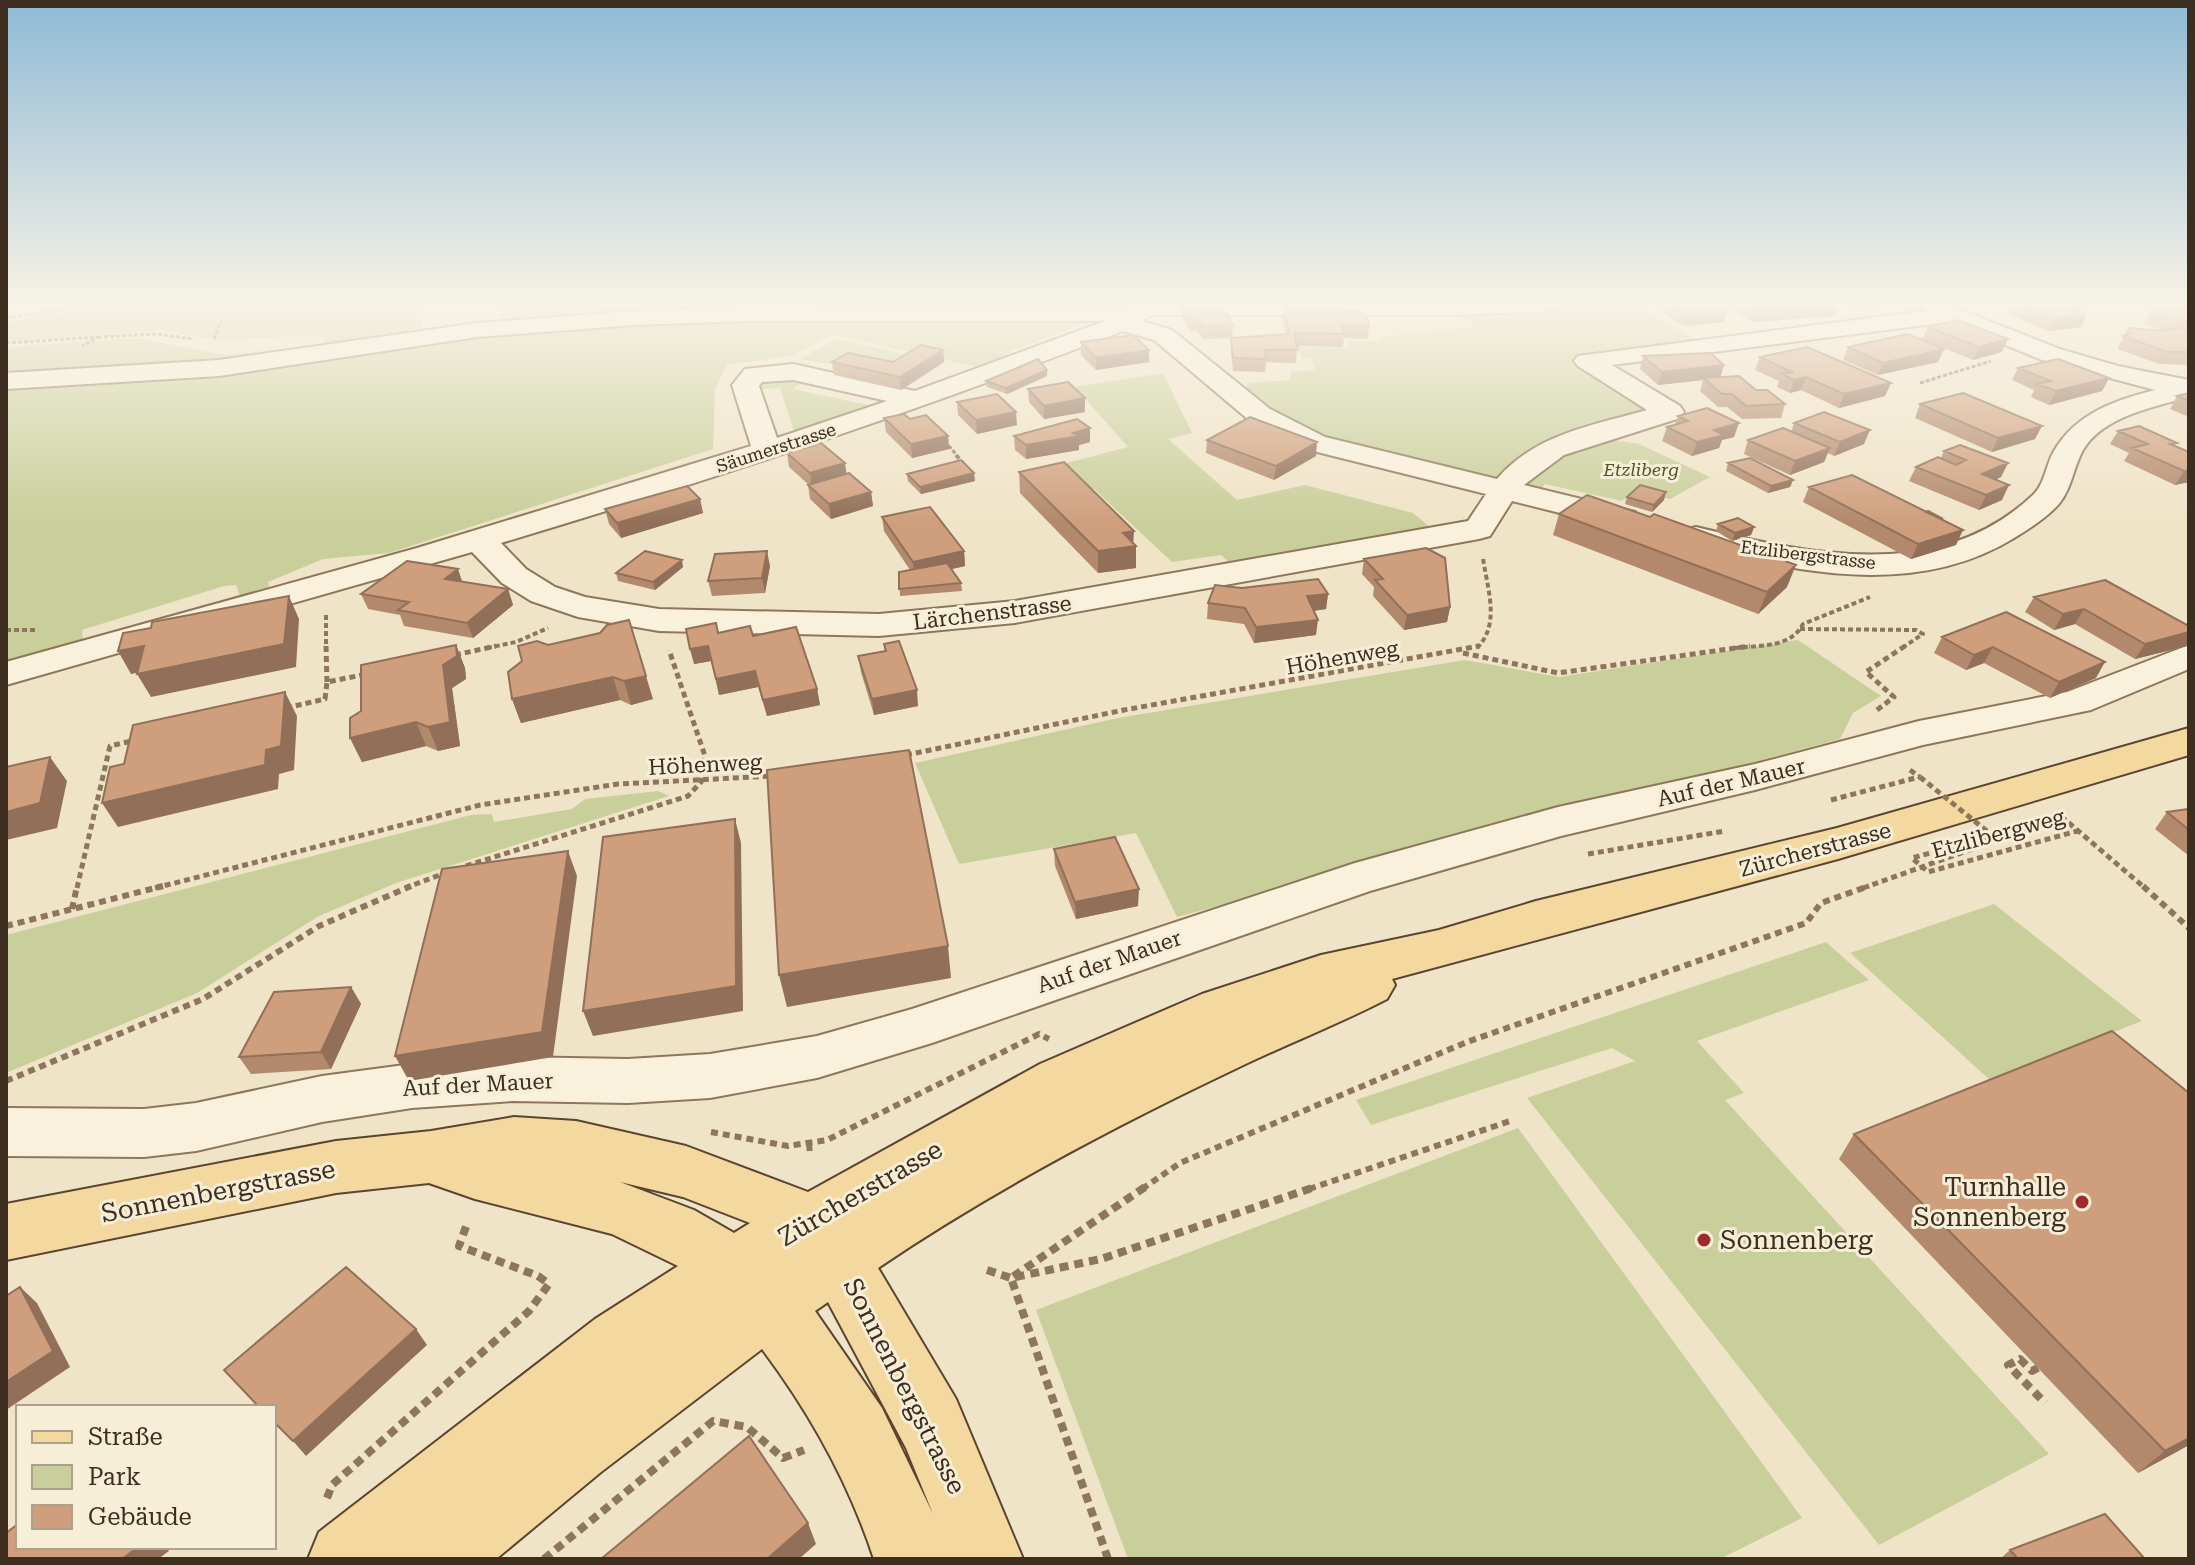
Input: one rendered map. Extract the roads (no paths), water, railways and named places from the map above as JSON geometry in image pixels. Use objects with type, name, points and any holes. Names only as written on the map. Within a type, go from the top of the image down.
[{"type":"main road","name":"Zürcherstrasse","points":[[334,1535],[619,1342],[748,1287],[824,1241],[1018,1152],[1133,1091],[1342,999],[1439,949],[1536,919],[1838,843],[2189,741]]},
{"type":"main road","name":"Sonnenbergstrasse","points":[[6,1232],[336,1167],[431,1157],[514,1142],[576,1146],[686,1172],[775,1205],[824,1241],[931,1424],[969,1512],[985,1559]]},
{"type":"main road","name":"Sonnenbergstrasse","points":[[431,1157],[459,1169],[612,1207],[665,1227],[705,1248],[748,1287],[823,1379],[871,1461],[912,1559]]},
{"type":"main road","name":"Zürcherstrasse","points":[[438,1559],[545,1469],[748,1287]]},
{"type":"street","points":[[6,381],[71,377]]},
{"type":"street","points":[[752,377],[745,385],[767,452]]},
{"type":"street","points":[[816,377],[919,400]]},
{"type":"street","name":"Säumerstrasse","points":[[6,674],[767,452],[977,377]]},
{"type":"street","name":"Etzlibergstrasse","points":[[1214,377],[1260,415],[1292,433],[1362,456],[1759,551],[1897,564],[1936,559],[1987,540],[2048,499],[2067,453],[2077,437],[2094,422],[2138,403],[2189,388]]},
{"type":"street","points":[[1505,490],[1525,467],[1552,450],[1670,412],[1613,377]]},
{"type":"street","points":[[2126,377],[2189,388]]},
{"type":"street","name":"Lärchenstrasse","points":[[477,538],[514,576],[543,594],[578,606],[659,620],[747,625],[931,622],[1015,612],[1479,529],[1505,490]]},
{"type":"street","name":"Auf der Mauer","points":[[6,1132],[144,1133],[196,1127],[322,1099],[412,1086],[512,1079],[628,1081],[710,1076],[817,1057],[914,1029],[1355,879],[1558,822],[1919,733],[2077,702],[2189,656]]},
{"type":"place","name":"Turnhalle Sonnenberg","points":[[2082,1202]]},
{"type":"place","name":"Sonnenberg","points":[[1704,1240]]},
{"type":"park label","name":"Etzliberg","points":[[1641,470]]}]
